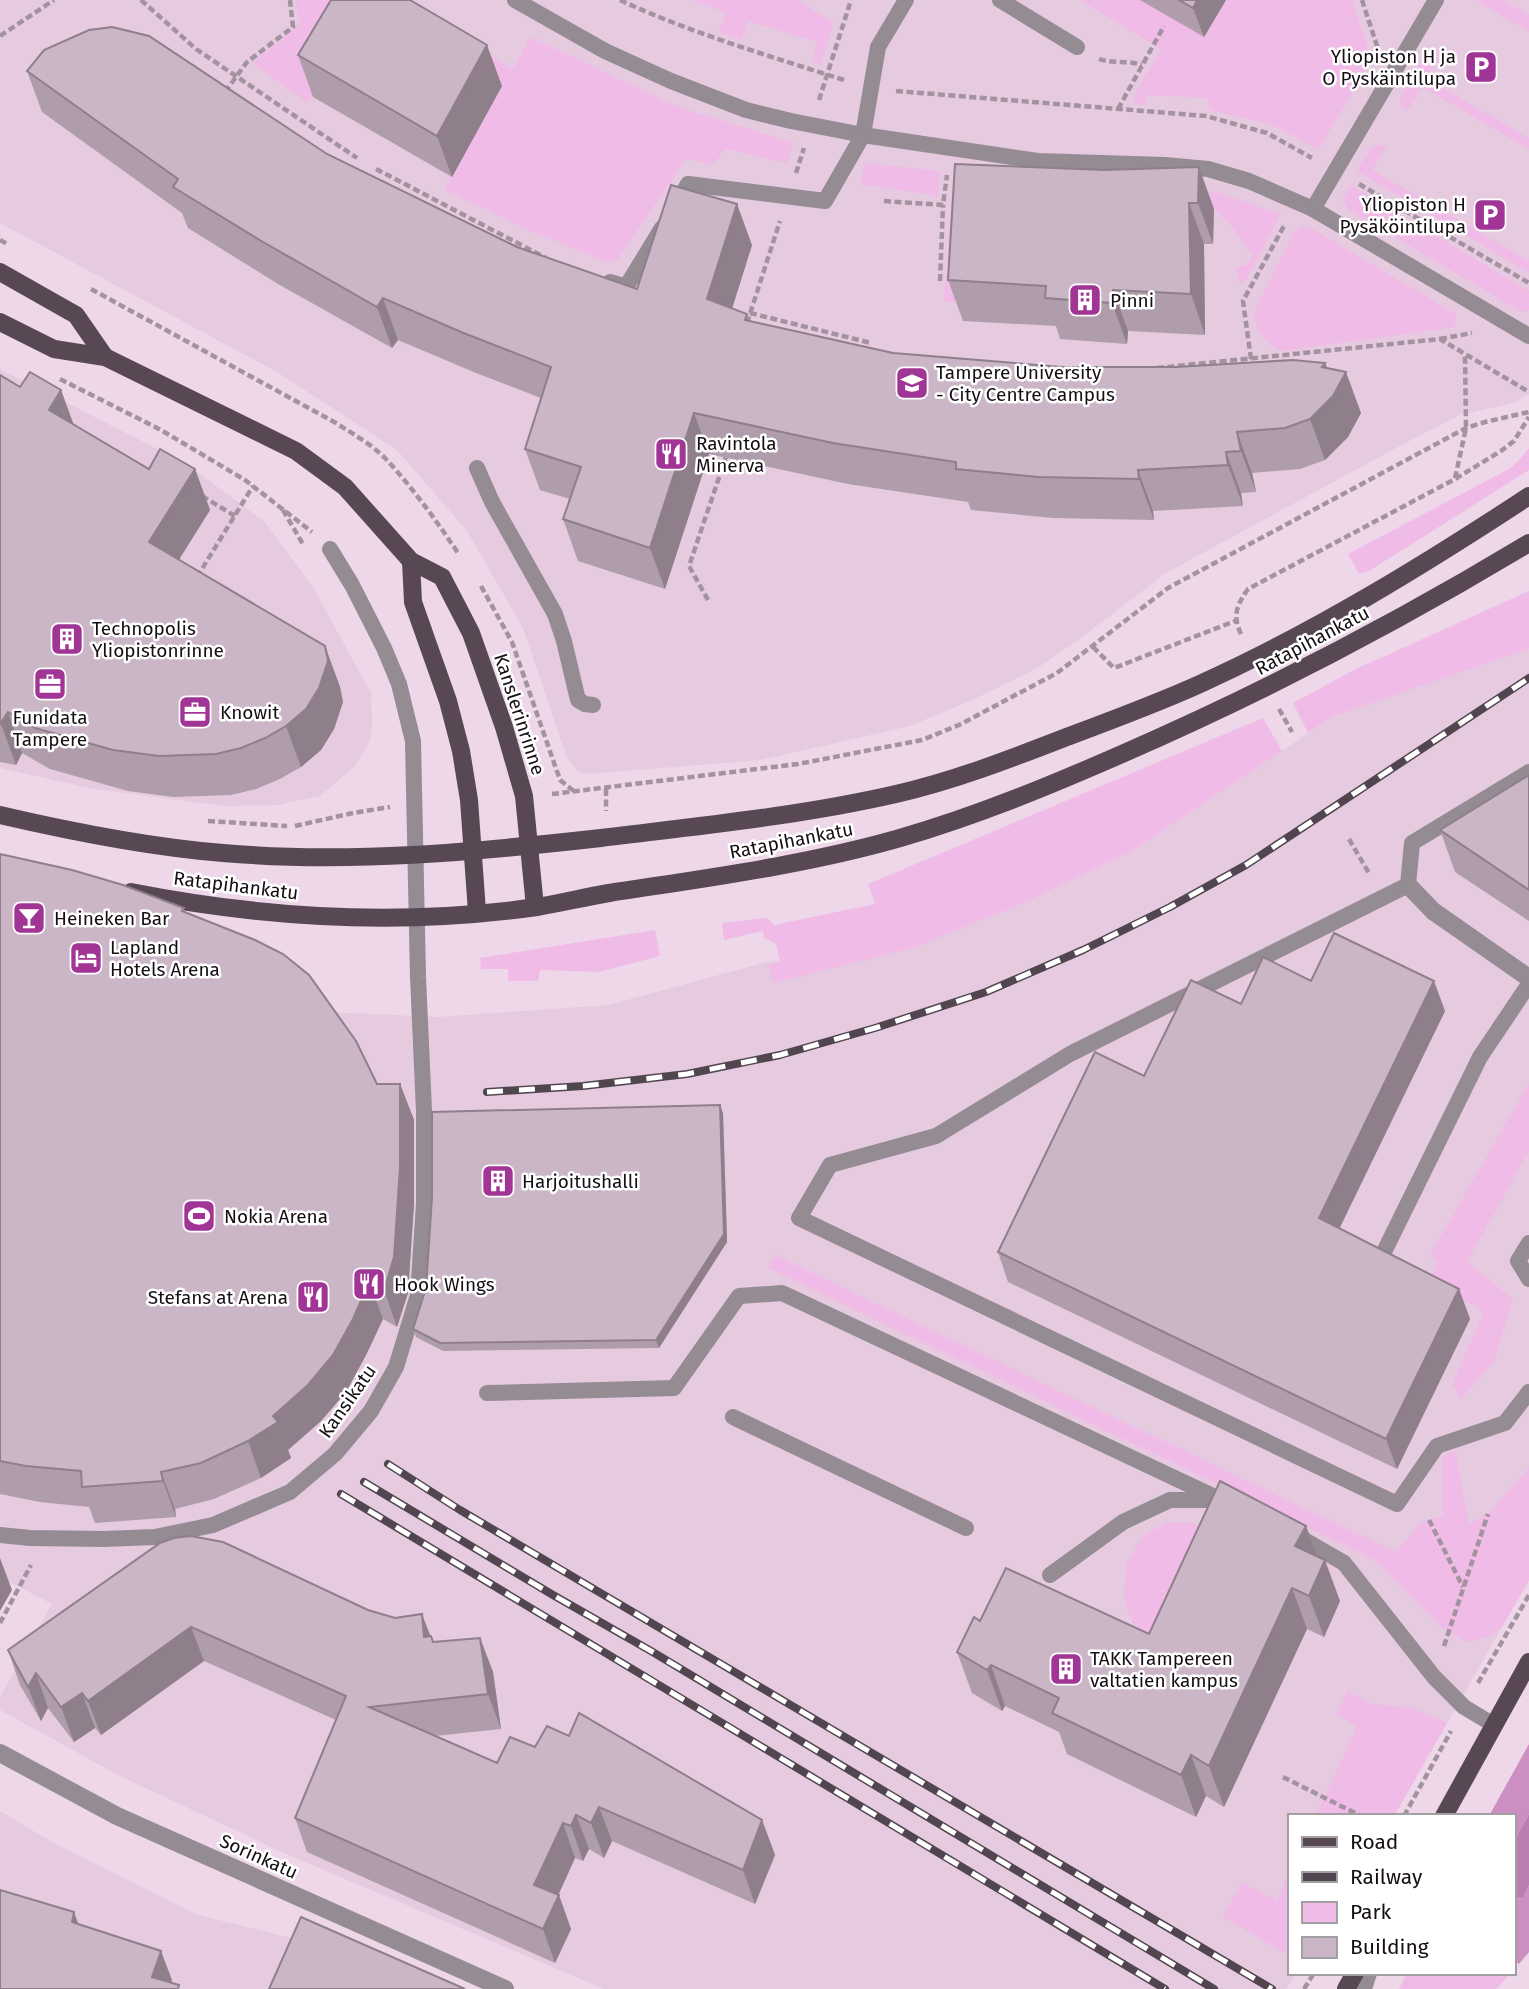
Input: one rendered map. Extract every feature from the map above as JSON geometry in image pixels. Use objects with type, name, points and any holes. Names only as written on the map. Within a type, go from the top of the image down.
[{"type":"main road","name":"Kanslerinrinne","points":[[0,272],[76,315],[106,356]]},
{"type":"main road","name":"Kanslerinrinne","points":[[0,321],[54,349],[106,356],[315,463],[345,487],[411,561],[442,577],[471,633],[504,727],[524,796],[535,907]]},
{"type":"main road","name":"Ratapihankatu","points":[[0,815],[151,844],[221,853],[335,857],[530,847],[843,805],[913,789],[1013,758],[1145,707],[1259,655],[1333,616],[1458,543],[1529,496]]},
{"type":"main road","name":"Ratapihankatu","points":[[108,887],[274,913],[395,916],[535,907],[839,853],[902,837],[1018,798],[1190,724],[1273,685],[1469,580],[1529,543]]},
{"type":"main road","points":[[411,561],[412,602],[448,701],[461,751],[469,800],[477,912]]},
{"type":"main road","points":[[1445,1814],[1529,1662]]},
{"type":"street","points":[[1408,885],[1433,911],[1529,978]]},
{"type":"street","name":"Sorinkatu","points":[[0,1753],[117,1815],[505,1989]]},
{"type":"lane","points":[[515,0],[605,51],[671,81],[746,110],[863,135],[950,149],[1038,161],[1208,169],[1248,181],[1313,209],[1529,336]]},
{"type":"lane","points":[[554,262],[626,287],[688,184],[825,201],[863,135],[878,47],[906,0]]},
{"type":"lane","points":[[1000,0],[1077,47]]},
{"type":"lane","points":[[1313,209],[1436,0]]},
{"type":"lane","points":[[477,468],[504,524],[555,614],[578,700],[593,705]]},
{"type":"lane","name":"Kansikatu","points":[[0,1535],[104,1539],[155,1537],[214,1525],[290,1492],[335,1454],[371,1411],[396,1367],[418,1295],[424,1204],[424,1111],[412,741],[399,684],[389,660],[352,585],[330,549]]},
{"type":"lane","points":[[1529,772],[1412,843],[1408,885],[1070,1054],[936,1136],[830,1165],[799,1218],[1397,1504],[1437,1446],[1505,1423],[1529,1392]]},
{"type":"lane","points":[[1380,1260],[1480,1057],[1529,984]]},
{"type":"lane","points":[[1529,1243],[1518,1261],[1529,1279]]},
{"type":"lane","points":[[487,1393],[674,1388],[739,1296],[782,1293],[1245,1510]]},
{"type":"lane","points":[[733,1418],[966,1528]]},
{"type":"lane","points":[[1049,1575],[1123,1522],[1170,1500],[1222,1500]]},
{"type":"lane","points":[[1280,1526],[1344,1563],[1434,1677],[1464,1707],[1494,1725]]},
{"type":"path","points":[[0,36],[54,0]]},
{"type":"path","points":[[141,0],[197,49],[357,158]]},
{"type":"path","points":[[222,97],[247,62],[293,27],[290,0]]},
{"type":"path","points":[[620,0],[651,15],[730,44],[872,89],[1206,116],[1267,133],[1529,283]]},
{"type":"path","points":[[1362,0],[1380,57]]},
{"type":"path","points":[[1118,109],[1164,26]]},
{"type":"path","points":[[1077,47],[1096,59],[1108,62],[1132,61],[1142,65]]},
{"type":"path","points":[[940,281],[943,205],[950,149]]},
{"type":"path","points":[[376,169],[554,262]]},
{"type":"path","points":[[884,201],[943,205]]},
{"type":"path","points":[[750,313],[871,343]]},
{"type":"path","points":[[1147,369],[1440,339],[1529,392]]},
{"type":"path","points":[[1455,479],[1466,428],[1465,355]]},
{"type":"path","points":[[48,373],[161,430],[253,486],[330,549]]},
{"type":"path","points":[[575,793],[798,764],[922,740],[959,725],[1057,673],[1168,588],[1466,428],[1529,415]]},
{"type":"path","points":[[1241,634],[1235,621],[1236,606],[1248,589],[1455,479],[1514,441],[1529,415]]},
{"type":"path","points":[[708,600],[689,566],[727,453]]},
{"type":"path","points":[[191,587],[253,486]]},
{"type":"path","points":[[199,495],[235,516]]},
{"type":"path","points":[[1093,648],[1114,668],[1235,621]]},
{"type":"path","points":[[1278,708],[1292,732]]},
{"type":"path","points":[[207,821],[298,827],[353,813],[397,806]]},
{"type":"path","points":[[1434,1677],[1488,1514]]},
{"type":"path","points":[[1429,1520],[1463,1588]]},
{"type":"path","points":[[0,1623],[31,1567]]},
{"type":"path","points":[[1283,1777],[1357,1814]]},
{"type":"shaded area","name":"Tampere University - City Centre Campus","points":[[0,0],[1529,0],[1529,394],[1514,403],[1460,415],[1392,450],[1166,573],[1036,669],[910,726],[761,760],[586,774],[576,770],[567,758],[523,628],[467,531],[397,450],[277,372],[0,223]]},
{"type":"shaded area","points":[[0,369],[185,463],[265,522],[314,589],[371,693],[370,741],[355,766],[320,796],[277,805],[224,806],[94,789],[0,768]]},
{"type":"shaded area","points":[[1529,648],[1529,1580],[1395,1814],[1288,1814],[1288,1975],[1295,1975],[1286,1989],[604,1989],[284,1853],[122,1777],[0,1710],[0,1697],[52,1604],[0,1577],[0,886],[324,1012],[438,1017],[609,1005],[767,962],[916,947],[1029,901],[1134,850],[1334,716]]},
{"type":"shaded area","points":[[1529,1744],[1529,1814],[1515,1839],[1515,1814],[1490,1814]]},
{"type":"shaded area","points":[[0,1811],[52,1842],[198,1915],[321,1945],[420,1989],[0,1989]]},
{"type":"shaded area","points":[[1529,1814],[1529,1885],[1523,1897],[1515,1897],[1515,1839]]},
{"type":"shaded area","points":[[1529,1885],[1529,1952],[1519,1964],[1515,1961],[1515,1897],[1523,1897]]},
{"type":"green space","points":[[296,0],[391,0],[307,102],[252,63],[300,24]]},
{"type":"green space","points":[[692,0],[796,0],[834,22],[821,64],[812,62],[817,42],[748,21],[742,40],[719,32],[726,13]]},
{"type":"green space","points":[[1080,0],[1352,0],[1372,59],[1319,149],[1270,124],[1209,110],[1209,98],[1148,95],[1146,105],[1134,104],[1135,94],[1161,49]]},
{"type":"green space","points":[[1475,0],[1503,0],[1529,15],[1529,32]]},
{"type":"green space","points":[[452,34],[513,69],[530,37],[679,107],[793,143],[787,163],[726,149],[712,165],[687,158],[617,260],[607,262],[521,227],[444,189],[502,86]]},
{"type":"green space","points":[[1435,52],[1440,55],[1426,78],[1529,138],[1529,149],[1422,87],[1408,111],[1402,107],[1400,98],[1427,53]]},
{"type":"green space","points":[[1387,146],[1373,170],[1529,261],[1529,273],[1357,171],[1371,148]]},
{"type":"green space","points":[[865,163],[940,171],[938,196],[860,184]]},
{"type":"green space","points":[[953,175],[1083,186],[1118,184],[1217,192],[1281,214],[1246,280],[1240,285],[1236,267],[1247,265],[1253,256],[1230,224],[1214,209],[965,303],[944,301]]},
{"type":"green space","points":[[1350,185],[1529,291],[1529,310],[1521,312],[1348,209],[1343,200]]},
{"type":"green space","points":[[1301,227],[1309,227],[1456,314],[1455,327],[1282,351],[1276,348],[1262,336],[1254,312],[1294,232]]},
{"type":"green space","points":[[1529,448],[1529,470],[1369,571],[1359,574],[1348,554],[1509,469]]},
{"type":"green space","points":[[1529,591],[1529,648],[1526,650],[1334,716],[1308,733],[1293,703],[1354,670]]},
{"type":"green space","points":[[1263,718],[1282,751],[1134,850],[1029,901],[916,947],[773,983],[768,965],[780,962],[776,944],[764,938],[763,931],[724,940],[722,923],[767,918],[774,925],[875,904],[868,884]]},
{"type":"green space","points":[[655,930],[660,956],[599,972],[540,970],[538,981],[508,981],[508,969],[481,969],[480,958]]},
{"type":"green space","points":[[1529,1083],[1529,1151],[1467,1262],[1513,1299],[1494,1361],[1461,1399],[1452,1384],[1483,1315],[1476,1306],[1427,1285],[1438,1263],[1430,1255]]},
{"type":"green space","points":[[775,1255],[1396,1552],[1421,1522],[1443,1516],[1442,1459],[1450,1452],[1456,1453],[1469,1524],[1488,1514],[1529,1468],[1529,1580],[1502,1627],[1489,1637],[1467,1642],[1444,1629],[1375,1560],[768,1268]]},
{"type":"green space","points":[[1169,1522],[1193,1523],[1227,1539],[1173,1655],[1135,1630],[1124,1599],[1126,1563],[1144,1535]]},
{"type":"green space","points":[[1348,1691],[1369,1703],[1415,1709],[1447,1723],[1395,1814],[1317,1814],[1357,1727],[1336,1714]]},
{"type":"green space","points":[[1288,1876],[1288,1955],[1222,1916],[1243,1883],[1277,1900]]},
{"type":"green space","points":[[1406,1975],[1509,1975],[1496,1989],[1399,1989]]},
{"type":"building","points":[[331,0],[410,0],[487,45],[437,136],[298,55]]},
{"type":"building","points":[[1179,0],[1197,0],[1193,8]]},
{"type":"building","points":[[112,27],[149,36],[327,154],[517,247],[637,289],[671,185],[737,204],[707,299],[747,314],[745,320],[893,353],[1062,367],[1176,367],[1293,360],[1325,363],[1322,367],[1346,372],[1333,396],[1310,419],[1285,428],[1237,432],[1241,451],[1226,452],[1228,465],[1138,470],[1139,479],[1038,477],[956,469],[956,462],[833,443],[694,413],[650,548],[563,519],[581,467],[525,449],[551,367],[383,298],[377,307],[173,187],[178,179],[27,71],[44,50],[89,30]]},
{"type":"building","points":[[955,164],[1105,170],[1199,167],[1198,203],[1189,203],[1191,294],[1113,290],[1112,303],[1045,298],[1046,286],[948,280]]},
{"type":"building","points":[[30,372],[61,390],[49,410],[149,469],[160,449],[195,469],[149,542],[325,646],[328,661],[319,688],[306,709],[286,726],[241,748],[216,754],[159,756],[113,750],[35,728],[8,712],[0,724],[0,375],[20,387]]},
{"type":"building","points":[[1529,775],[1529,890],[1440,830]]},
{"type":"building","name":"Nokia Arena","points":[[0,854],[123,885],[184,908],[182,911],[283,954],[309,975],[356,1041],[377,1084],[400,1084],[400,1167],[394,1257],[384,1290],[369,1282],[333,1355],[308,1385],[273,1416],[278,1422],[248,1441],[201,1463],[161,1472],[163,1481],[82,1487],[81,1471],[0,1461]]},
{"type":"building","points":[[1334,933],[1434,981],[1319,1218],[1459,1289],[1386,1439],[998,1252],[1095,1052],[1144,1076],[1191,980],[1241,1004],[1263,957],[1311,981]]},
{"type":"building","name":"Harjoitushalli","points":[[720,1105],[724,1234],[656,1340],[440,1343],[413,1329],[426,1288],[432,1197],[432,1112]]},
{"type":"building","name":"TAKK Tampereen valtatien kampus","points":[[1220,1481],[1306,1526],[1295,1546],[1325,1560],[1309,1596],[1292,1588],[1209,1766],[1191,1755],[1181,1775],[1052,1713],[1059,1698],[991,1665],[987,1670],[957,1652],[974,1617],[980,1621],[1006,1568],[1149,1634]]},
{"type":"building","points":[[191,1536],[223,1542],[368,1610],[395,1618],[422,1614],[424,1637],[431,1636],[433,1642],[480,1638],[488,1694],[369,1707],[497,1763],[510,1737],[535,1747],[547,1726],[569,1736],[579,1713],[762,1820],[743,1870],[599,1807],[591,1823],[576,1815],[571,1826],[563,1823],[534,1885],[559,1895],[543,1929],[295,1818],[346,1696],[191,1627],[88,1701],[82,1693],[61,1707],[36,1673],[28,1687],[8,1650],[160,1543]]},
{"type":"building","points":[[0,1890],[74,1912],[72,1922],[161,1951],[152,1977],[179,1985],[178,1989],[0,1989]]},
{"type":"building","points":[[301,1917],[465,1989],[269,1989]]},
{"type":"railway","points":[[487,1092],[583,1086],[687,1074],[780,1055],[986,992],[1083,950],[1246,865],[1529,678]]},
{"type":"railway","points":[[388,1464],[460,1510],[1272,1989]]},
{"type":"railway","points":[[364,1482],[1214,1989]]},
{"type":"railway","points":[[341,1494],[1165,1989]]},
{"type":"place","name":"Yliopiston H ja O Pyskäintilupa","points":[[1481,67]]},
{"type":"place","name":"Yliopiston H Pysäköintilupa","points":[[1490,215]]},
{"type":"place","name":"Pinni","points":[[1085,300]]},
{"type":"place","name":"Tampere University - City Centre Campus","points":[[912,383]]},
{"type":"place","name":"Ravintola Minerva","points":[[671,454]]},
{"type":"place","name":"Technopolis Yliopistonrinne","points":[[67,639]]},
{"type":"place","name":"Funidata Tampere","points":[[50,684]]},
{"type":"place","name":"Knowit","points":[[195,712]]},
{"type":"place","name":"Heineken Bar","points":[[29,918]]},
{"type":"place","name":"Lapland Hotels Arena","points":[[86,958]]},
{"type":"place","name":"Harjoitushalli","points":[[498,1181]]},
{"type":"place","name":"Nokia Arena","points":[[199,1216]]},
{"type":"place","name":"Hook Wings","points":[[369,1284]]},
{"type":"place","name":"Stefans at Arena","points":[[313,1297]]},
{"type":"place","name":"TAKK Tampereen valtatien kampus","points":[[1066,1669]]}]
